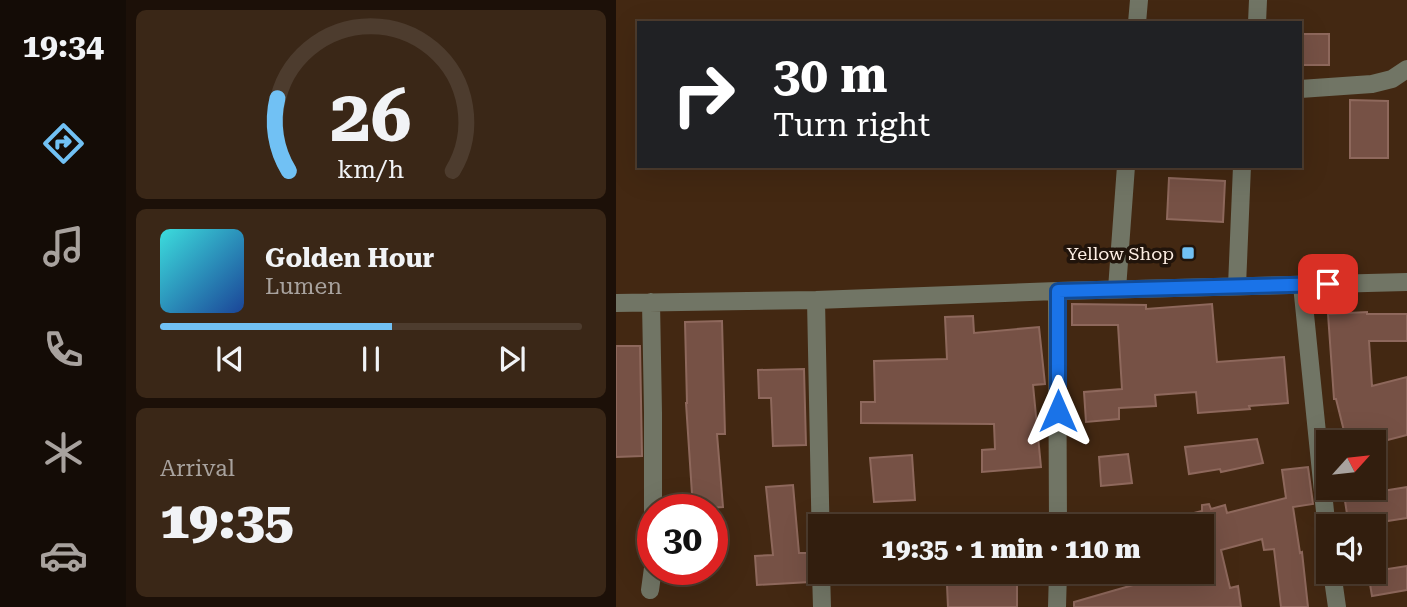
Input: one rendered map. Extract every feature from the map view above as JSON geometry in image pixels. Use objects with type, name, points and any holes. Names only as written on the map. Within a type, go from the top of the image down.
[{"type":"street","points":[[1137,21],[1139,0]]},
{"type":"street","points":[[1257,21],[1258,0]]},
{"type":"street","points":[[1302,89],[1373,84],[1402,75]]},
{"type":"street","points":[[1117,289],[1126,168]]},
{"type":"street","points":[[1237,286],[1242,168]]},
{"type":"street","points":[[616,303],[816,300],[1407,282]]},
{"type":"street","points":[[1302,285],[1325,514]]},
{"type":"street","points":[[1058,291],[1058,514]]},
{"type":"street","points":[[816,300],[820,514]]},
{"type":"street","points":[[651,302],[653,494]]},
{"type":"street","points":[[821,584],[822,607]]},
{"type":"street","points":[[1058,584],[1058,607]]},
{"type":"street","points":[[1334,584],[1337,607]]},
{"type":"street","points":[[650,590],[651,585]]},
{"type":"building","points":[[1302,34],[1329,34],[1329,65],[1302,65]]},
{"type":"building","points":[[1350,100],[1388,101],[1388,158],[1350,158]]},
{"type":"building","points":[[1169,178],[1225,181],[1223,222],[1167,219]]},
{"type":"building","points":[[1072,304],[1146,305],[1146,309],[1212,304],[1217,362],[1284,357],[1288,403],[1198,413],[1196,392],[1155,395],[1156,406],[1119,408],[1119,419],[1086,422],[1084,392],[1122,389],[1118,325],[1072,325]]},
{"type":"building","points":[[1328,314],[1407,314],[1407,341],[1369,341],[1372,386],[1407,377],[1407,435],[1386,440],[1386,430],[1344,430],[1334,399]]},
{"type":"building","points":[[973,316],[974,333],[1039,327],[1045,384],[1033,385],[1041,467],[982,472],[982,450],[995,449],[994,424],[861,423],[861,402],[875,402],[874,361],[947,359],[945,317]]},
{"type":"building","points":[[722,321],[725,434],[717,434],[722,494],[692,494],[686,403],[685,322]]},
{"type":"building","points":[[616,346],[640,346],[642,456],[616,457]]},
{"type":"building","points":[[804,369],[806,445],[773,446],[771,398],[759,398],[758,370]]},
{"type":"building","points":[[1257,439],[1263,463],[1221,472],[1220,469],[1189,474],[1185,447]]},
{"type":"building","points":[[1128,454],[1132,483],[1101,486],[1099,457]]},
{"type":"building","points":[[912,455],[915,500],[874,502],[870,458]]},
{"type":"building","points":[[1308,467],[1313,504],[1293,507],[1300,553],[1302,552],[1308,607],[1281,607],[1274,549],[1264,550],[1262,539],[1221,550],[1230,588],[1238,586],[1241,607],[1074,607],[1074,602],[1137,584],[1214,584],[1214,514],[1190,514],[1202,511],[1202,505],[1209,504],[1211,509],[1225,505],[1227,513],[1286,498],[1282,470]]},
{"type":"building","points":[[793,485],[799,553],[808,553],[808,582],[757,585],[755,556],[773,555],[766,487]]},
{"type":"building","points":[[1407,487],[1407,518],[1386,521],[1386,514],[1347,514],[1345,500],[1386,500],[1386,490]]},
{"type":"building","points":[[1407,566],[1407,590],[1372,596],[1370,584],[1386,584],[1386,569]]},
{"type":"building","points":[[1017,584],[1017,607],[948,607],[947,585]]},
{"type":"place","name":"Yellow Shop","points":[[1188,253]]},
{"type":"route","points":[[1058,411],[1058,291],[1328,284]]}]
